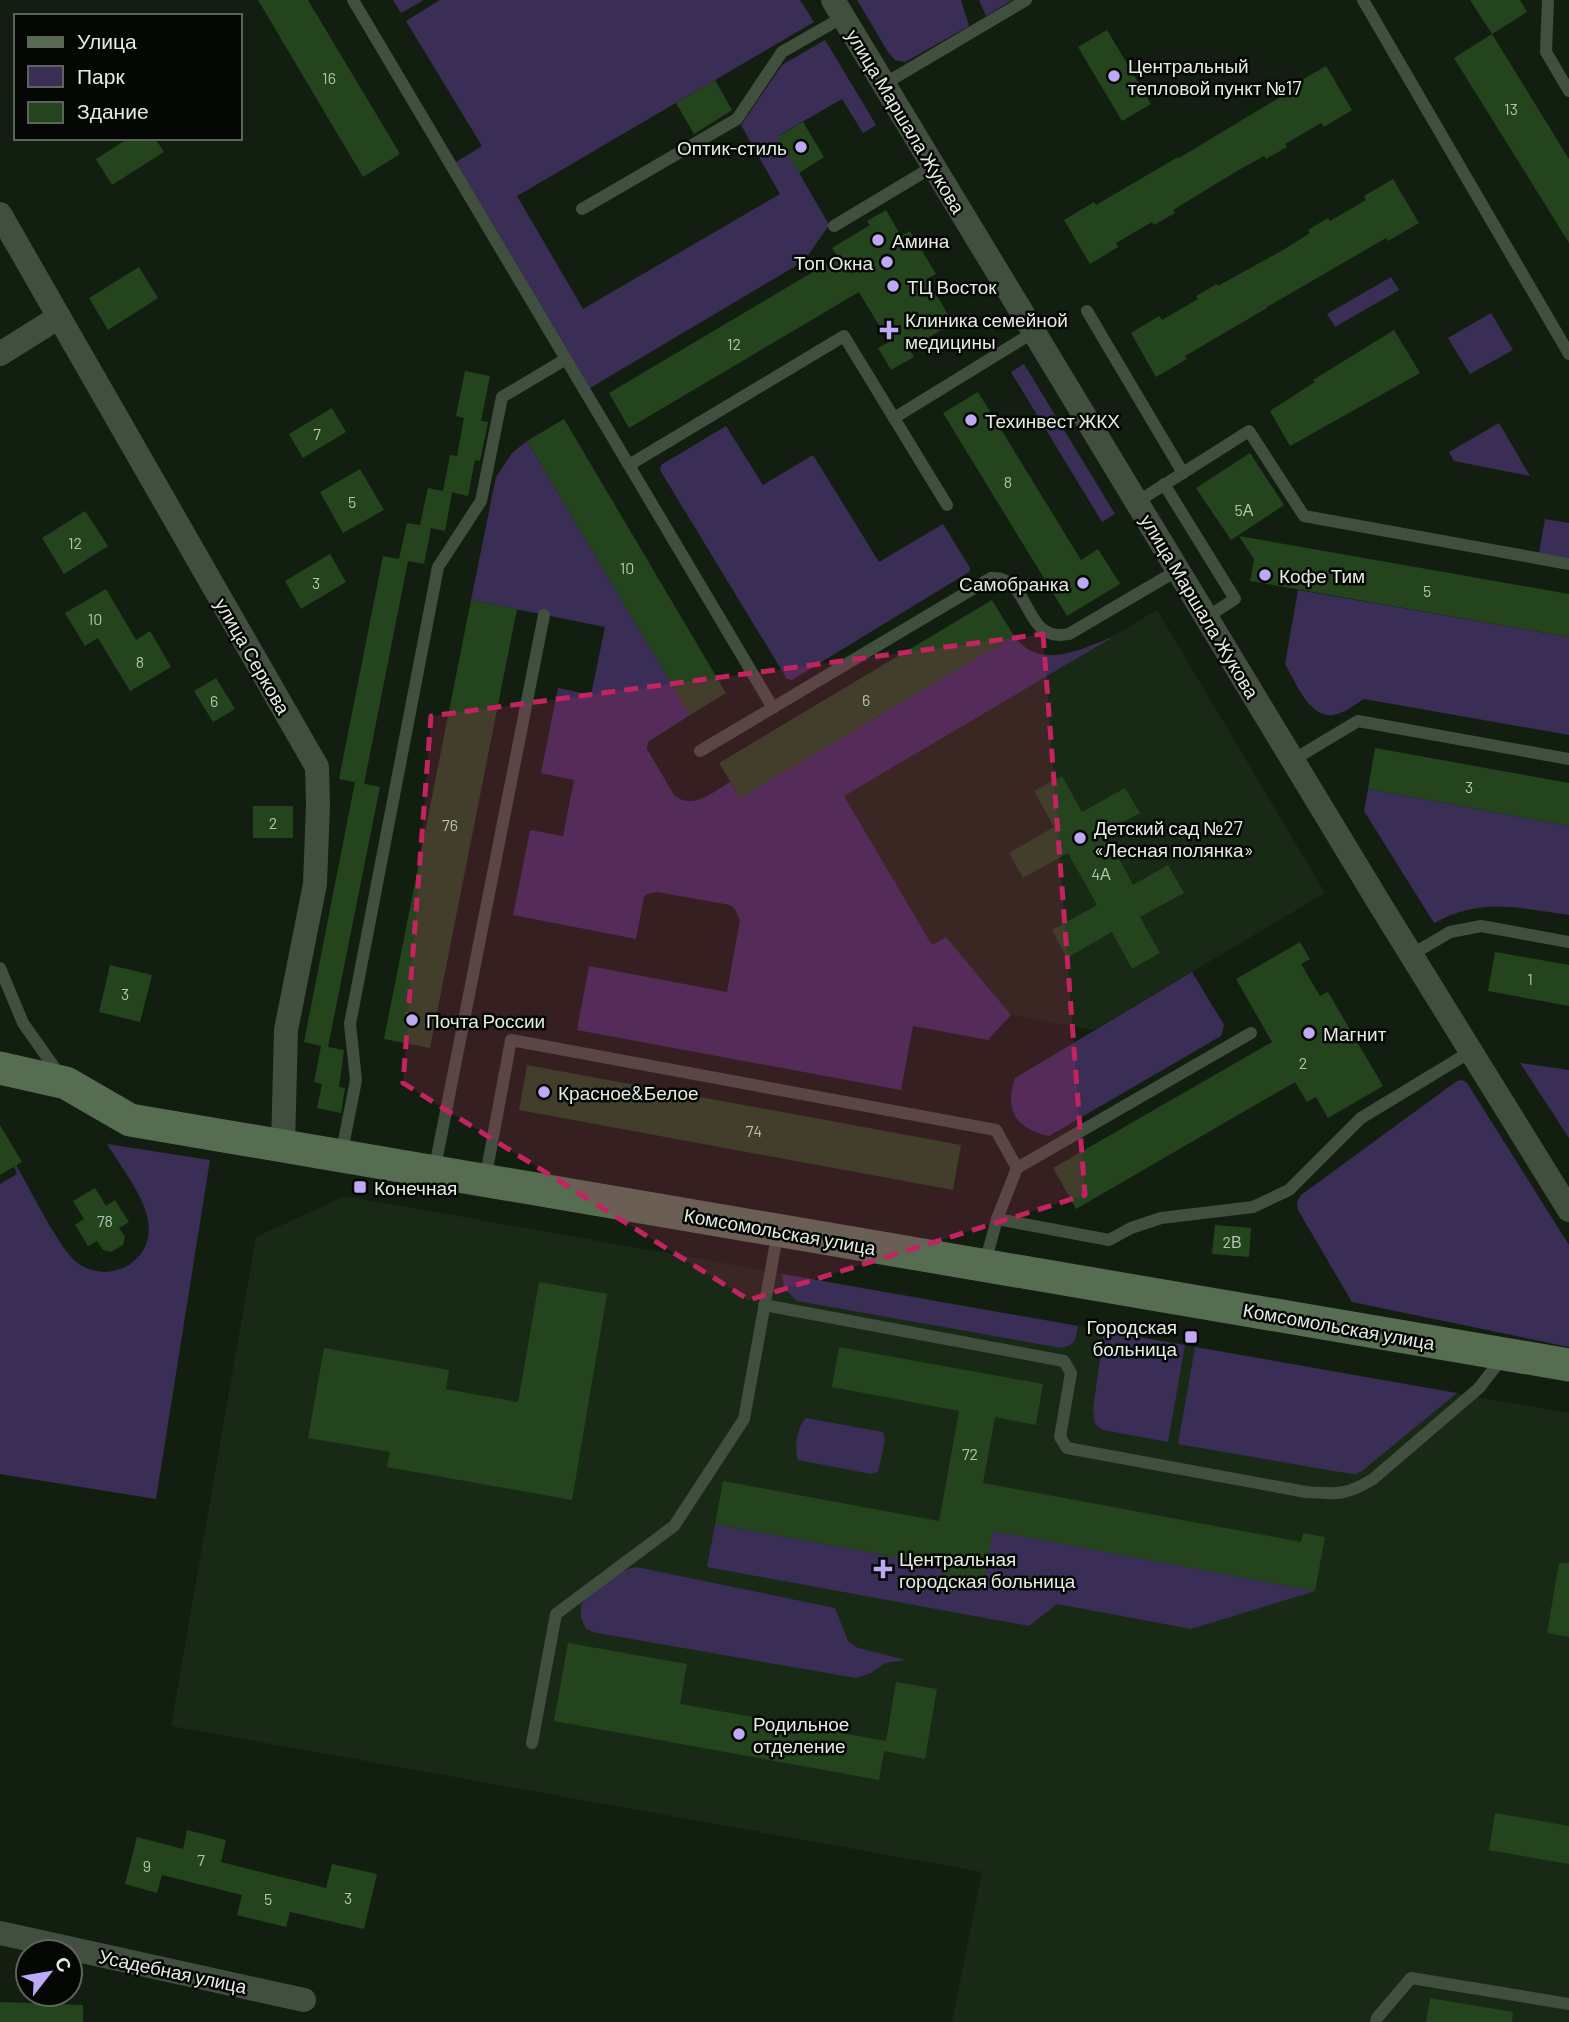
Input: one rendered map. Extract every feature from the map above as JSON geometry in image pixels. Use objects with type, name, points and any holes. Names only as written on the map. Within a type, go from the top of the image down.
[{"type":"street","name":"улица Маршала Жукова","points":[[838,8],[1411,955],[1569,1210]]},
{"type":"street","name":"улица Серкова","points":[[0,214],[317,767],[315,884],[286,1030],[283,1146]]},
{"type":"street","points":[[0,354],[59,317]]},
{"type":"street","name":"Комсомольская улица","points":[[0,1068],[66,1083],[130,1120],[1569,1365]]},
{"type":"street","name":"Усадебная улица","points":[[0,1933],[304,2000]]},
{"type":"lane","points":[[353,0],[774,708]]},
{"type":"lane","points":[[884,84],[1026,0]]},
{"type":"lane","points":[[1363,0],[1569,354]]},
{"type":"lane","points":[[1548,0],[1546,52],[1569,91]]},
{"type":"lane","points":[[582,209],[737,119],[782,52],[838,8]]},
{"type":"lane","points":[[834,226],[934,166]]},
{"type":"lane","points":[[1087,311],[1183,472]]},
{"type":"lane","points":[[894,418],[1034,332]]},
{"type":"lane","points":[[629,465],[844,337],[947,505]]},
{"type":"lane","points":[[341,1156],[356,1080],[350,1024],[438,567],[481,501],[502,397],[566,359]]},
{"type":"lane","points":[[1137,502],[1249,431],[1304,516],[1569,564]]},
{"type":"lane","points":[[1164,484],[1235,599],[1207,617]]},
{"type":"lane","points":[[700,751],[991,578],[1007,580],[1014,586],[1039,628],[1058,636],[1069,634],[1178,570]]},
{"type":"lane","points":[[434,1172],[544,615]]},
{"type":"lane","points":[[1293,760],[1359,721],[1569,759]]},
{"type":"lane","points":[[1411,955],[1450,932],[1481,926],[1569,942]]},
{"type":"lane","points":[[0,968],[23,1023],[66,1083]]},
{"type":"lane","points":[[985,1266],[997,1219],[1017,1168],[1251,1033]]},
{"type":"lane","points":[[485,1181],[511,1041],[996,1130],[1017,1168]]},
{"type":"lane","points":[[997,1219],[1108,1240],[1161,1217],[1253,1207],[1289,1190],[1361,1118],[1470,1052]]},
{"type":"lane","points":[[532,1743],[556,1614],[674,1526],[744,1419],[778,1230]]},
{"type":"lane","points":[[765,1305],[1064,1360],[1071,1373],[1060,1437],[1066,1448],[1306,1492],[1341,1494],[1359,1488],[1373,1479],[1479,1388],[1505,1354]]},
{"type":"lane","points":[[1376,2022],[1411,1978],[1569,2004]]},
{"type":"highlighted area","points":[[1043,634],[1085,1195],[749,1300],[403,1083],[431,716]]},
{"type":"shaded area","name":"Детский сад №27 «Лесная полянка»","points":[[1157,610],[1325,893],[1094,1030],[1011,1015],[946,937],[932,945],[844,796]]},
{"type":"shaded area","name":"Центральная городская больница","points":[[345,1196],[1569,1413],[1569,2022],[952,2022],[982,1872],[171,1726],[256,1237]]},
{"type":"green space","points":[[393,0],[424,0],[401,13]]},
{"type":"green space","points":[[440,0],[800,0],[814,22],[517,196],[583,309],[780,194],[741,125],[782,65],[825,40],[876,125],[863,133],[842,99],[778,136],[829,225],[804,261],[590,388],[456,162],[482,146],[406,21]]},
{"type":"green space","points":[[857,0],[961,0],[969,26],[905,62],[895,60]]},
{"type":"green space","points":[[979,0],[1012,0],[986,16]]},
{"type":"green space","points":[[1391,277],[1399,290],[1335,327],[1327,314]]},
{"type":"green space","points":[[1491,313],[1513,350],[1470,374],[1448,338]]},
{"type":"green space","points":[[1024,364],[1115,514],[1102,522],[1011,372]]},
{"type":"green space","points":[[1499,423],[1530,476],[1454,461],[1449,452]]},
{"type":"green space","points":[[726,426],[763,485],[813,455],[879,562],[943,524],[970,568],[969,572],[792,680],[787,679],[660,470],[661,465]]},
{"type":"green space","points":[[527,441],[690,715],[648,742],[647,749],[674,795],[681,799],[695,801],[730,782],[740,798],[1014,636],[1025,647],[1048,655],[1074,651],[1113,637],[844,796],[932,945],[946,937],[1011,1015],[988,1040],[913,1026],[901,1090],[577,1030],[589,966],[727,992],[740,920],[730,905],[657,892],[644,897],[636,939],[513,915],[530,830],[563,836],[574,780],[541,773],[558,688],[591,695],[605,627],[471,600],[496,477],[512,453]]},
{"type":"green space","points":[[1545,519],[1569,523],[1569,558],[1539,553]]},
{"type":"green space","points":[[1298,590],[1569,637],[1569,735],[1364,699],[1337,714],[1317,711],[1304,697],[1285,664]]},
{"type":"green space","points":[[1368,789],[1569,826],[1569,915],[1485,907],[1452,915],[1434,923],[1364,811]]},
{"type":"green space","points":[[1192,972],[1224,1025],[1221,1036],[1049,1136],[1028,1128],[1015,1116],[1011,1100],[1015,1078]]},
{"type":"green space","points":[[1520,1063],[1569,1070],[1569,1138]]},
{"type":"green space","points":[[1462,1080],[1467,1083],[1569,1245],[1569,1347],[1352,1302],[1298,1210],[1297,1202],[1301,1195]]},
{"type":"green space","points":[[107,1144],[210,1160],[156,1499],[0,1474],[0,1184],[17,1174],[14,1167],[16,1165],[53,1231],[76,1262],[96,1271],[120,1269],[140,1255],[147,1242],[149,1228],[140,1198]]},
{"type":"green space","points":[[782,1274],[1078,1326],[1072,1343],[1061,1348],[797,1301],[784,1288]]},
{"type":"green space","points":[[1104,1331],[1185,1345],[1168,1442],[1103,1430],[1095,1424],[1093,1409]]},
{"type":"green space","points":[[1195,1347],[1457,1393],[1355,1474],[1178,1444]]},
{"type":"green space","points":[[806,1418],[883,1432],[885,1440],[878,1472],[871,1474],[798,1460],[797,1438],[800,1426]]},
{"type":"green space","points":[[715,1524],[944,1566],[942,1580],[982,1588],[985,1529],[1315,1591],[1191,1629],[1057,1604],[1029,1626],[707,1567]]},
{"type":"green space","points":[[636,1567],[835,1608],[848,1641],[858,1648],[906,1660],[885,1663],[871,1673],[856,1678],[586,1629],[581,1618],[581,1605],[606,1582]]},
{"type":"building","points":[[258,0],[308,0],[400,154],[363,177]]},
{"type":"building","points":[[1470,0],[1520,0],[1527,12],[1492,34]]},
{"type":"building","name":"Центральный тепловой пункт №17","points":[[1107,30],[1151,104],[1122,121],[1078,47]]},
{"type":"building","points":[[1492,34],[1569,159],[1569,243],[1454,58]]},
{"type":"building","points":[[1326,66],[1352,110],[1324,127],[1321,123],[1285,144],[1287,147],[1266,159],[1264,156],[1237,171],[1173,210],[1175,213],[1154,225],[1152,222],[1116,243],[1118,247],[1090,264],[1064,220],[1179,158],[1297,87],[1295,84]]},
{"type":"building","points":[[715,80],[732,110],[694,134],[676,103]]},
{"type":"building","points":[[803,122],[824,157],[799,173],[777,137]]},
{"type":"building","points":[[126,140],[156,140],[164,152],[112,185],[96,159]]},
{"type":"building","points":[[1393,179],[1419,223],[1388,241],[1386,238],[1267,307],[1185,356],[1187,359],[1156,377],[1131,333],[1159,316],[1162,320],[1198,299],[1196,296],[1283,250],[1310,233],[1308,230],[1328,218],[1330,221],[1366,200],[1364,196]]},
{"type":"building","points":[[886,210],[901,236],[910,231],[936,274],[927,279],[953,323],[909,349],[914,357],[891,370],[878,348],[889,342],[859,292],[629,428],[609,393],[838,257],[832,248],[870,225],[867,221]]},
{"type":"building","points":[[139,267],[158,298],[108,330],[89,298]]},
{"type":"building","points":[[1394,330],[1420,373],[1290,446],[1270,411],[1315,382],[1313,380]]},
{"type":"building","points":[[465,371],[490,376],[481,421],[488,422],[480,461],[475,460],[468,496],[450,492],[452,493],[445,531],[431,528],[424,564],[408,561],[364,784],[339,779],[383,556],[399,559],[407,523],[420,525],[428,488],[443,491],[450,455],[457,456],[464,418],[456,416]]},
{"type":"building","points":[[978,392],[1081,560],[1098,549],[1120,584],[1067,616],[943,413]]},
{"type":"building","points":[[332,408],[346,432],[303,458],[289,434]]},
{"type":"building","points":[[564,419],[726,693],[690,715],[527,441]]},
{"type":"building","points":[[1250,453],[1284,505],[1231,540],[1196,488]]},
{"type":"building","points":[[360,469],[384,510],[343,533],[320,492]]},
{"type":"building","points":[[85,511],[108,546],[64,574],[42,538]]},
{"type":"building","points":[[1239,536],[1569,594],[1569,637],[1250,581],[1254,559]]},
{"type":"building","points":[[330,554],[346,582],[301,609],[285,581]]},
{"type":"building","points":[[106,589],[136,640],[150,631],[171,667],[130,691],[98,638],[85,646],[65,613]]},
{"type":"building","points":[[471,600],[517,609],[430,1048],[384,1039]]},
{"type":"building","points":[[992,600],[1014,636],[740,798],[719,763]]},
{"type":"building","points":[[216,678],[235,709],[213,722],[194,691]]},
{"type":"building","points":[[1375,748],[1569,783],[1569,826],[1368,789]]},
{"type":"building","points":[[1062,776],[1082,812],[1125,788],[1140,813],[1105,832],[1133,885],[1168,865],[1184,893],[1140,917],[1160,953],[1132,969],[1112,932],[1067,958],[1052,930],[1097,905],[1068,853],[1023,878],[1009,853],[1054,827],[1034,791]]},
{"type":"building","points":[[355,782],[380,787],[328,1047],[344,1050],[339,1087],[345,1088],[341,1113],[317,1108],[322,1084],[314,1082],[321,1046],[304,1042]]},
{"type":"building","points":[[253,806],[293,806],[293,838],[253,838]]},
{"type":"building","points":[[1300,942],[1310,959],[1301,964],[1320,996],[1328,992],[1383,1086],[1328,1118],[1316,1097],[1307,1102],[1295,1082],[1076,1209],[1053,1168],[1272,1042],[1236,979]]},
{"type":"building","points":[[1495,952],[1569,965],[1569,1006],[1488,991]]},
{"type":"building","points":[[110,965],[152,975],[140,1022],[99,1012]]},
{"type":"building","points":[[527,1065],[961,1145],[953,1190],[519,1110]]},
{"type":"building","points":[[0,1125],[22,1162],[0,1175]]},
{"type":"building","points":[[95,1188],[106,1206],[115,1200],[129,1222],[119,1228],[125,1237],[123,1245],[111,1252],[103,1250],[97,1241],[88,1246],[75,1225],[84,1219],[73,1201]]},
{"type":"building","points":[[1215,1225],[1251,1228],[1249,1257],[1212,1254]]},
{"type":"building","points":[[539,1282],[607,1294],[572,1500],[387,1467],[390,1452],[308,1438],[324,1348],[449,1370],[446,1389],[518,1402]]},
{"type":"building","points":[[839,1347],[1043,1384],[1036,1425],[995,1417],[983,1483],[1301,1542],[1303,1533],[1325,1537],[1315,1591],[993,1531],[983,1588],[942,1580],[944,1566],[715,1524],[723,1481],[939,1521],[959,1411],[832,1387]]},
{"type":"building","points":[[1559,1563],[1569,1563],[1569,1637],[1547,1633]]},
{"type":"building","points":[[568,1643],[687,1664],[680,1704],[886,1741],[896,1682],[937,1689],[925,1759],[884,1751],[879,1780],[554,1721]]},
{"type":"building","points":[[1495,1813],[1569,1826],[1569,1864],[1489,1850]]},
{"type":"building","points":[[187,1830],[226,1840],[221,1862],[326,1888],[332,1864],[377,1874],[364,1929],[290,1912],[286,1927],[237,1915],[242,1895],[162,1875],[157,1893],[125,1884],[137,1837],[183,1849]]},
{"type":"building","points":[[1430,1998],[1513,2012],[1512,2022],[1426,2022]]},
{"type":"building","points":[[0,2002],[14,2003],[14,2008],[83,2008],[83,2022],[0,2022]]},
{"type":"place","name":"Центральный тепловой пункт №17","points":[[1114,76]]},
{"type":"place","name":"Оптик-стиль","points":[[801,147]]},
{"type":"place","name":"Амина","points":[[878,240]]},
{"type":"place","name":"Топ Окна","points":[[887,262]]},
{"type":"place","name":"ТЦ Восток","points":[[893,286]]},
{"type":"place","name":"Клиника семейной медицины","points":[[889,330]]},
{"type":"place","name":"Техинвест ЖКХ","points":[[971,420]]},
{"type":"place","name":"Кофе Тим","points":[[1265,575]]},
{"type":"place","name":"Самобранка","points":[[1083,583]]},
{"type":"place","name":"Детский сад №27 «Лесная полянка»","points":[[1080,838]]},
{"type":"place","name":"Почта России","points":[[412,1020]]},
{"type":"place","name":"Магнит","points":[[1309,1033]]},
{"type":"place","name":"Красное&Белое","points":[[544,1092]]},
{"type":"place","name":"Конечная","points":[[360,1187]]},
{"type":"place","name":"Городская больница","points":[[1191,1337]]},
{"type":"place","name":"Центральная городская больница","points":[[883,1569]]},
{"type":"place","name":"Родильное отделение","points":[[739,1734]]}]
